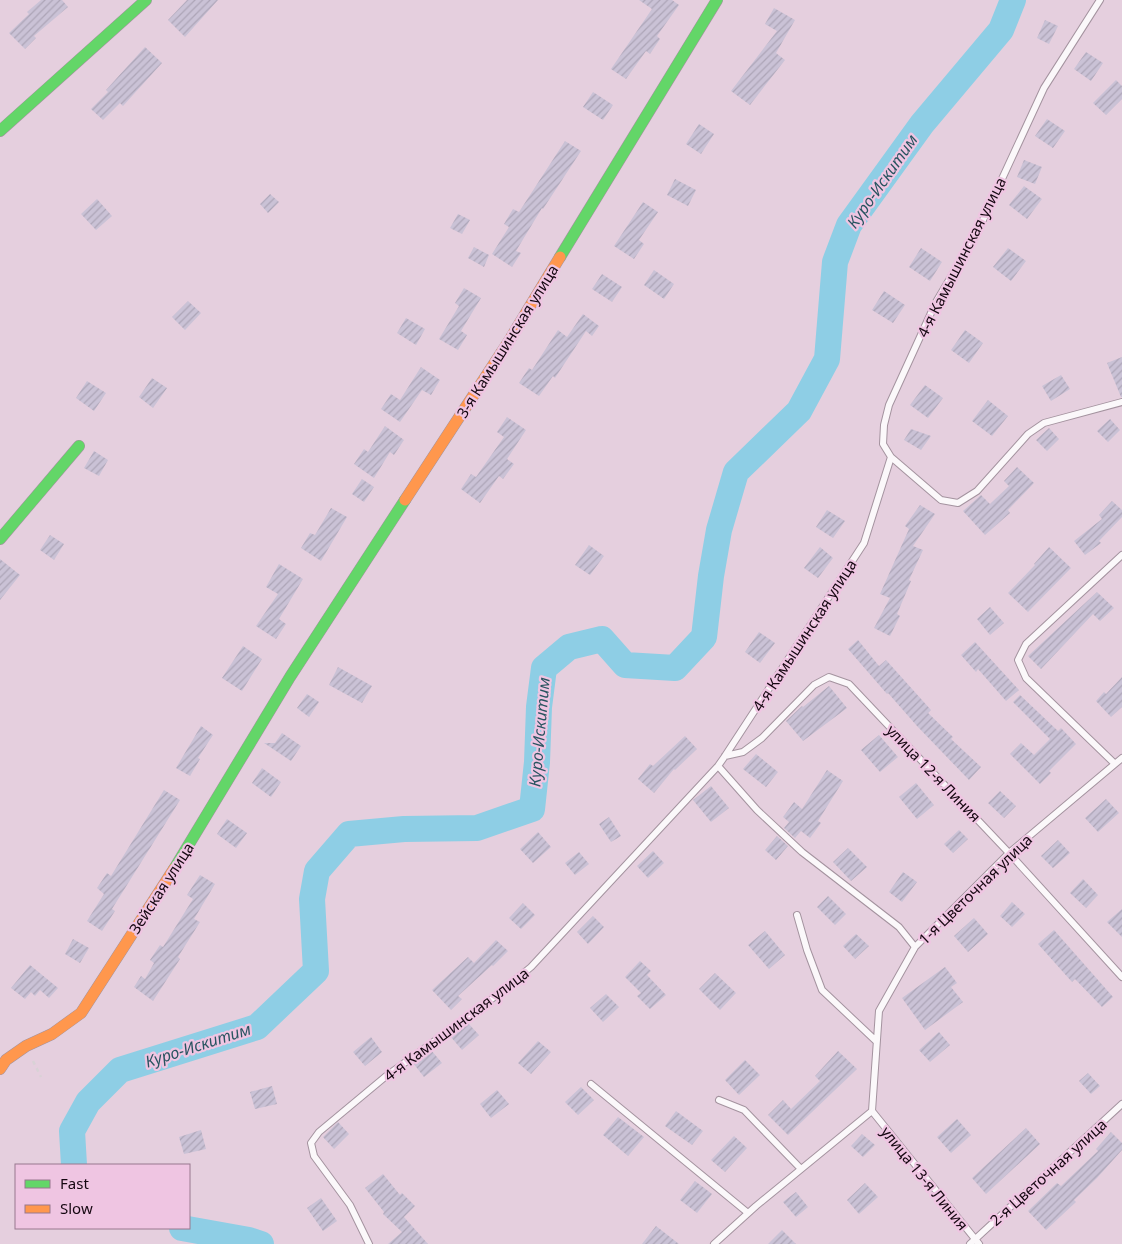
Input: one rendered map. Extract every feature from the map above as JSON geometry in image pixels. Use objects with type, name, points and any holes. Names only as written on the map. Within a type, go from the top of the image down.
[{"type":"street","points":[[0,131],[146,0]]},
{"type":"street","name":"3-я Камышинская улица","points":[[290,677],[507,343],[717,0]]},
{"type":"street","points":[[0,539],[79,446]]},
{"type":"street","name":"Зейская улица","points":[[0,1069],[6,1060],[26,1046],[52,1034],[81,1013],[192,840],[290,677]]},
{"type":"lane","name":"4-я Камышинская улица","points":[[368,1244],[350,1204],[314,1156],[311,1143],[319,1132],[385,1077],[483,1006],[531,967],[718,766],[725,756],[864,543],[891,457],[883,444],[884,425],[889,405],[936,302],[977,233],[1044,88],[1100,0]]},
{"type":"lane","points":[[891,457],[941,500],[958,503],[977,491],[1028,434],[1044,423],[1122,402]]},
{"type":"lane","points":[[1115,764],[1026,678],[1018,660],[1026,644],[1122,555]]},
{"type":"lane","name":"улица 12-я Линия","points":[[725,756],[743,752],[762,738],[814,685],[829,677],[848,684],[1010,852],[1122,977]]},
{"type":"lane","name":"1-я Цветочная улица","points":[[872,1111],[876,1041],[880,1011],[915,947],[1010,852],[1122,758]]},
{"type":"lane","points":[[718,766],[757,810],[802,852],[899,926],[915,947]]},
{"type":"lane","points":[[797,914],[807,950],[822,990],[876,1041]]},
{"type":"lane","points":[[590,1084],[748,1213]]},
{"type":"lane","points":[[719,1100],[744,1110],[801,1169]]},
{"type":"lane","name":"2-я Цветочная улица","points":[[974,1242],[1122,1104]]},
{"type":"lane","points":[[714,1244],[748,1213],[872,1111]]},
{"type":"lane","name":"улица 13-я Линия","points":[[872,1111],[974,1242]]},
{"type":"path","points":[[29,1053],[41,1077]]},
{"type":"building","points":[[41,0],[62,0],[68,7],[34,36],[36,38],[25,49],[9,33],[29,14],[27,12]]},
{"type":"building","points":[[187,0],[218,0],[185,37],[168,20]]},
{"type":"building","points":[[639,0],[672,0],[679,5],[657,36],[660,39],[650,54],[646,51],[626,79],[611,69],[652,9]]},
{"type":"building","points":[[774,8],[795,20],[776,53],[785,60],[750,105],[731,91],[777,31],[765,24]]},
{"type":"building","points":[[1045,20],[1058,26],[1049,44],[1037,38]]},
{"type":"building","points":[[145,47],[162,63],[123,106],[120,103],[103,120],[91,109],[108,92],[106,90]]},
{"type":"building","points":[[1086,52],[1103,63],[1091,81],[1074,69]]},
{"type":"building","points":[[1116,80],[1122,86],[1122,99],[1106,115],[1093,103]]},
{"type":"building","points":[[593,92],[613,105],[603,120],[583,107]]},
{"type":"building","points":[[1047,119],[1065,131],[1053,148],[1035,136]]},
{"type":"building","points":[[699,124],[714,134],[701,154],[686,144]]},
{"type":"building","points":[[565,141],[581,151],[542,208],[516,251],[521,253],[512,267],[492,254],[509,227],[504,224],[513,209],[519,212]]},
{"type":"building","points":[[1024,160],[1042,167],[1035,184],[1017,177]]},
{"type":"building","points":[[675,179],[696,190],[688,206],[667,195]]},
{"type":"building","points":[[1024,186],[1042,199],[1027,219],[1009,205]]},
{"type":"building","points":[[270,194],[279,202],[268,213],[260,204]]},
{"type":"building","points":[[97,199],[112,216],[96,230],[81,214]]},
{"type":"building","points":[[643,202],[658,212],[639,240],[644,244],[634,259],[614,246]]},
{"type":"building","points":[[458,214],[470,220],[462,234],[450,228]]},
{"type":"building","points":[[474,247],[489,255],[484,267],[468,258]]},
{"type":"building","points":[[921,248],[942,262],[930,281],[909,267]]},
{"type":"building","points":[[1008,248],[1026,261],[1011,281],[993,267]]},
{"type":"building","points":[[654,270],[674,284],[664,299],[644,285]]},
{"type":"building","points":[[602,274],[622,287],[612,302],[592,289]]},
{"type":"building","points":[[464,288],[481,298],[461,331],[467,335],[458,350],[439,339],[459,306],[455,303]]},
{"type":"building","points":[[884,291],[905,305],[893,323],[872,310]]},
{"type":"building","points":[[188,301],[201,313],[185,330],[172,317]]},
{"type":"building","points":[[583,314],[599,326],[592,336],[586,331],[555,378],[553,376],[539,396],[519,383],[529,368],[532,370],[558,330],[567,337]]},
{"type":"building","points":[[406,318],[425,329],[416,345],[397,333]]},
{"type":"building","points":[[965,330],[983,343],[969,363],[951,350]]},
{"type":"building","points":[[1122,357],[1122,397],[1121,397],[1107,363]]},
{"type":"building","points":[[421,367],[440,380],[431,395],[422,390],[400,422],[381,409],[391,394],[400,400]]},
{"type":"building","points":[[1061,375],[1070,389],[1051,401],[1042,386]]},
{"type":"building","points":[[152,378],[167,388],[153,408],[139,397]]},
{"type":"building","points":[[87,381],[106,393],[94,411],[76,398]]},
{"type":"building","points":[[925,385],[943,398],[928,418],[910,405]]},
{"type":"building","points":[[988,400],[1008,416],[992,436],[972,421]]},
{"type":"building","points":[[507,417],[526,430],[507,459],[514,464],[503,479],[499,476],[480,503],[461,489],[471,474],[476,477],[504,437],[497,432]]},
{"type":"building","points":[[1110,419],[1120,430],[1108,442],[1097,431]]},
{"type":"building","points":[[385,426],[404,440],[394,455],[390,452],[374,478],[354,464],[364,449],[368,452]]},
{"type":"building","points":[[1049,428],[1059,439],[1047,451],[1036,440]]},
{"type":"building","points":[[911,429],[931,436],[921,450],[904,440]]},
{"type":"building","points":[[94,451],[108,460],[99,476],[84,468]]},
{"type":"building","points":[[1017,467],[1034,483],[1008,510],[1010,513],[985,535],[963,511],[981,495],[990,504],[1009,486],[1004,481]]},
{"type":"building","points":[[362,479],[374,487],[364,502],[352,494]]},
{"type":"building","points":[[1112,501],[1122,510],[1122,517],[1099,541],[1101,543],[1085,555],[1074,541],[1102,519],[1099,515]]},
{"type":"building","points":[[920,505],[935,514],[913,546],[923,550],[909,580],[911,581],[897,614],[900,616],[890,636],[874,628],[890,598],[880,594],[909,529],[905,526]]},
{"type":"building","points":[[331,508],[347,517],[321,561],[301,548],[310,533],[315,535]]},
{"type":"building","points":[[827,510],[845,521],[833,538],[816,527]]},
{"type":"building","points":[[50,535],[64,544],[54,560],[40,550]]},
{"type":"building","points":[[589,545],[604,556],[590,575],[575,565]]},
{"type":"building","points":[[820,547],[833,558],[818,578],[804,568]]},
{"type":"building","points":[[1049,547],[1071,568],[1028,612],[1008,593],[1035,565]]},
{"type":"building","points":[[0,559],[20,575],[0,600]]},
{"type":"building","points":[[279,564],[303,579],[279,619],[286,624],[276,639],[256,626],[278,594],[266,587]]},
{"type":"building","points":[[1097,592],[1114,608],[1100,621],[1093,614],[1041,669],[1028,656]]},
{"type":"building","points":[[990,607],[1004,623],[990,635],[977,619]]},
{"type":"building","points":[[759,632],[775,643],[760,663],[745,652]]},
{"type":"building","points":[[858,640],[879,666],[886,660],[931,710],[928,713],[953,737],[951,739],[981,767],[969,780],[887,694],[848,649]]},
{"type":"building","points":[[975,642],[1019,690],[1006,701],[978,669],[976,672],[961,655]]},
{"type":"building","points":[[243,646],[262,659],[242,691],[222,678]]},
{"type":"building","points":[[338,667],[372,686],[362,703],[329,685]]},
{"type":"building","points":[[1122,677],[1122,707],[1111,717],[1096,701],[1104,692],[1106,694]]},
{"type":"building","points":[[829,686],[847,708],[803,741],[786,721],[802,706]]},
{"type":"building","points":[[307,694],[319,702],[309,717],[297,708]]},
{"type":"building","points":[[1020,695],[1058,731],[1061,728],[1076,744],[1049,771],[1051,773],[1040,784],[1010,754],[1021,743],[1034,755],[1050,739],[1013,702]]},
{"type":"building","points":[[201,726],[213,735],[198,758],[200,759],[190,776],[176,768]]},
{"type":"building","points":[[282,733],[301,746],[291,761],[264,743],[275,743]]},
{"type":"building","points":[[879,735],[898,757],[880,772],[861,750]]},
{"type":"building","points":[[685,736],[697,749],[674,769],[654,793],[638,779],[650,764],[653,766]]},
{"type":"building","points":[[756,754],[778,772],[766,787],[743,769]]},
{"type":"building","points":[[262,768],[281,782],[271,797],[252,783]]},
{"type":"building","points":[[827,770],[843,781],[818,821],[821,823],[810,838],[801,831],[795,838],[784,828],[789,822],[783,817],[794,802],[802,809]]},
{"type":"building","points":[[916,783],[934,805],[917,819],[899,797]]},
{"type":"building","points":[[711,786],[729,808],[711,822],[693,800]]},
{"type":"building","points":[[164,790],[180,800],[112,909],[115,911],[102,931],[87,921],[104,894],[97,888],[107,873],[111,876]]},
{"type":"building","points":[[1000,791],[1016,806],[1004,818],[988,803]]},
{"type":"building","points":[[1106,799],[1119,813],[1098,832],[1085,818]]},
{"type":"building","points":[[609,817],[621,836],[611,842],[599,824]]},
{"type":"building","points":[[227,819],[247,833],[236,848],[217,834]]},
{"type":"building","points":[[959,830],[968,839],[953,853],[944,844]]},
{"type":"building","points":[[538,832],[551,847],[533,863],[520,849]]},
{"type":"building","points":[[777,836],[788,846],[776,860],[765,850]]},
{"type":"building","points":[[1058,840],[1070,853],[1053,868],[1041,856]]},
{"type":"building","points":[[848,848],[867,867],[851,881],[833,862]]},
{"type":"building","points":[[653,851],[664,863],[648,878],[637,866]]},
{"type":"building","points":[[579,852],[589,864],[575,875],[565,863]]},
{"type":"building","points":[[903,872],[917,882],[902,902],[889,892]]},
{"type":"building","points":[[200,875],[215,884],[194,919],[200,922],[178,957],[180,959],[153,1001],[134,987],[141,976],[145,979],[154,963],[150,960],[160,945],[163,947],[193,899],[187,895]]},
{"type":"building","points":[[1083,879],[1098,895],[1086,908],[1070,893]]},
{"type":"building","points":[[828,896],[846,914],[835,925],[817,907]]},
{"type":"building","points":[[1012,902],[1025,914],[1012,927],[1000,916]]},
{"type":"building","points":[[523,903],[535,915],[521,929],[509,918]]},
{"type":"building","points":[[1122,909],[1122,937],[1107,922]]},
{"type":"building","points":[[593,916],[604,927],[588,944],[577,932]]},
{"type":"building","points":[[974,918],[988,934],[968,952],[954,936]]},
{"type":"building","points":[[1054,930],[1113,997],[1102,1007],[1075,979],[1072,982],[1038,944]]},
{"type":"building","points":[[765,931],[785,955],[769,969],[748,945]]},
{"type":"building","points":[[856,934],[869,946],[855,959],[843,946]]},
{"type":"building","points":[[73,939],[89,948],[80,963],[65,954]]},
{"type":"building","points":[[496,940],[508,951],[458,996],[462,999],[451,1010],[432,990],[468,957],[474,963]]},
{"type":"building","points":[[640,961],[651,971],[647,975],[666,995],[650,1009],[637,996],[641,993],[625,977]]},
{"type":"building","points":[[30,965],[58,988],[49,998],[40,990],[35,996],[31,992],[25,999],[11,988]]},
{"type":"building","points":[[945,967],[957,983],[951,987],[963,1002],[925,1030],[902,998]]},
{"type":"building","points":[[715,973],[736,993],[720,1010],[699,989]]},
{"type":"building","points":[[606,994],[619,1007],[603,1022],[590,1008]]},
{"type":"building","points":[[468,1023],[479,1035],[462,1050],[450,1036]]},
{"type":"building","points":[[939,1032],[950,1045],[930,1062],[919,1050]]},
{"type":"building","points":[[371,1037],[382,1052],[365,1066],[353,1052]]},
{"type":"building","points":[[538,1041],[551,1052],[531,1074],[518,1063]]},
{"type":"building","points":[[431,1050],[442,1063],[424,1077],[413,1063]]},
{"type":"building","points":[[838,1051],[857,1069],[788,1135],[768,1115],[783,1100],[791,1109],[820,1081],[815,1076]]},
{"type":"building","points":[[745,1060],[760,1075],[739,1095],[725,1080]]},
{"type":"building","points":[[1088,1073],[1100,1086],[1091,1094],[1079,1081]]},
{"type":"building","points":[[272,1086],[277,1104],[255,1109],[250,1092]]},
{"type":"building","points":[[581,1087],[594,1100],[578,1115],[565,1102]]},
{"type":"building","points":[[497,1090],[509,1104],[491,1118],[480,1104]]},
{"type":"building","points":[[676,1111],[703,1131],[692,1145],[665,1126]]},
{"type":"building","points":[[618,1117],[644,1137],[628,1156],[603,1135]]},
{"type":"building","points":[[957,1119],[971,1135],[951,1153],[937,1137]]},
{"type":"building","points":[[338,1122],[349,1134],[334,1149],[323,1137]]},
{"type":"building","points":[[1026,1128],[1040,1144],[986,1194],[972,1178]]},
{"type":"building","points":[[201,1130],[206,1149],[184,1154],[179,1137]]},
{"type":"building","points":[[1111,1132],[1122,1143],[1122,1150],[1074,1200],[1076,1202],[1046,1230],[1028,1211],[1057,1183],[1061,1186],[1098,1151],[1096,1149]]},
{"type":"building","points":[[862,1134],[875,1145],[863,1157],[851,1146]]},
{"type":"building","points":[[734,1136],[747,1148],[725,1172],[711,1160]]},
{"type":"building","points":[[383,1174],[400,1195],[402,1193],[415,1206],[404,1217],[428,1244],[388,1244],[402,1232],[383,1214],[384,1212],[365,1188]]},
{"type":"building","points":[[695,1181],[712,1194],[697,1213],[680,1200]]},
{"type":"building","points":[[865,1183],[878,1197],[859,1214],[847,1200]]},
{"type":"building","points":[[796,1192],[808,1207],[796,1217],[783,1202]]},
{"type":"building","points":[[321,1198],[337,1221],[323,1231],[307,1208]]},
{"type":"building","points":[[656,1226],[679,1244],[642,1244]]},
{"type":"building","points":[[782,1230],[796,1244],[768,1244]]},
{"type":"waterway","name":"Куро-Искитим","points":[[74,1164],[72,1131],[88,1102],[120,1070],[257,1027],[316,971],[312,899],[317,871],[349,834],[404,829],[477,828],[532,809],[537,762],[539,707],[544,668],[569,647],[602,639],[625,665],[675,668],[704,637],[711,576],[719,530],[736,472],[799,411],[827,359],[835,262],[849,225],[922,124],[1001,30],[1013,0]]},
{"type":"waterway","name":"Куро-Искитим","points":[[188,1229],[249,1240],[261,1244]]},
{"type":"traffic: fast","points":[[0,131],[146,0]]},
{"type":"traffic: fast","points":[[560,257],[717,0]]},
{"type":"traffic: fast","points":[[0,539],[79,446]]},
{"type":"traffic: fast","points":[[174,869],[290,677],[405,500]]},
{"type":"traffic: slow","points":[[405,500],[509,341],[560,257]]},
{"type":"traffic: slow","points":[[0,1069],[6,1060],[26,1046],[52,1034],[81,1013],[174,869]]}]
